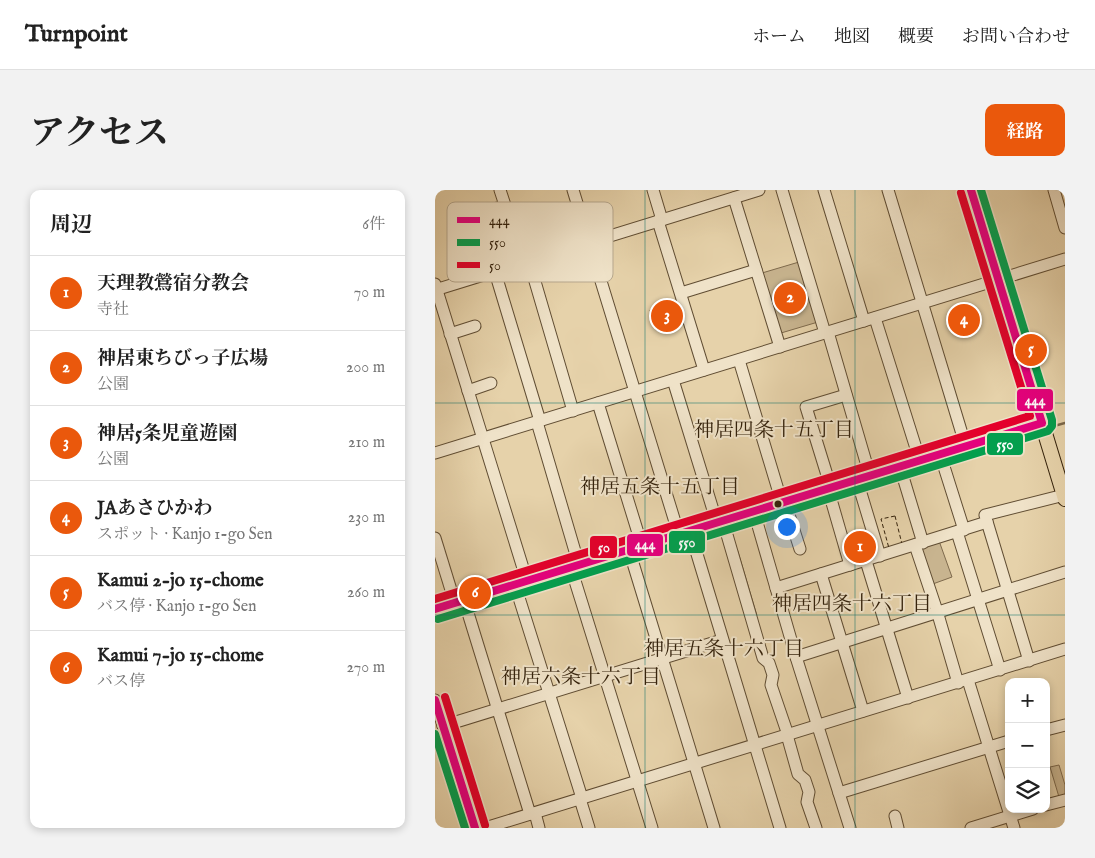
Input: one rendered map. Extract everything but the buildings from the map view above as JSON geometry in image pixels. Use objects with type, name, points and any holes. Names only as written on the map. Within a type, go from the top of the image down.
[{"type":"main road","points":[[971,190],[1042,423],[1061,468],[1064,497]]},
{"type":"street","points":[[500,190],[504,202]]},
{"type":"street","points":[[573,190],[577,202]]},
{"type":"street","points":[[653,190],[660,221],[704,370]]},
{"type":"street","points":[[613,236],[660,221],[731,195],[759,190]]},
{"type":"street","points":[[782,190],[870,476]]},
{"type":"street","points":[[825,190],[920,461]]},
{"type":"street","points":[[888,190],[966,447]]},
{"type":"street","points":[[1054,190],[1065,228]]},
{"type":"street","points":[[731,195],[780,347]]},
{"type":"street","points":[[435,453],[1065,259]]},
{"type":"street","points":[[681,293],[756,270]]},
{"type":"street","points":[[458,282],[436,288],[527,581]]},
{"type":"street","points":[[498,282],[538,421],[575,567],[652,828]]},
{"type":"street","points":[[532,282],[573,411]]},
{"type":"street","points":[[601,282],[635,392],[722,640],[780,828]]},
{"type":"street","points":[[450,334],[475,326]]},
{"type":"street","points":[[739,360],[800,549]]},
{"type":"street","points":[[673,380],[763,658],[769,663],[772,681],[798,774],[802,777],[809,792],[807,802],[816,828]]},
{"type":"street","points":[[468,391],[491,383]]},
{"type":"street","points":[[846,395],[806,407],[850,565]]},
{"type":"street","points":[[598,403],[641,546]]},
{"type":"street","points":[[435,610],[684,533],[721,526],[784,502],[1042,423]]},
{"type":"street","points":[[940,454],[978,599],[1000,670]]},
{"type":"street","points":[[900,467],[937,611],[988,747],[1014,828]]},
{"type":"street","points":[[857,480],[880,556]]},
{"type":"street","points":[[1029,660],[985,516],[1064,497]]},
{"type":"street","points":[[754,512],[796,657],[839,793],[847,827]]},
{"type":"street","points":[[776,588],[987,522]]},
{"type":"street","points":[[435,538],[460,602],[539,828]]},
{"type":"street","points":[[629,550],[714,828]]},
{"type":"street","points":[[866,561],[908,698]]},
{"type":"street","points":[[796,657],[1065,572]]},
{"type":"street","points":[[821,574],[863,711]]},
{"type":"street","points":[[515,585],[589,828]]},
{"type":"street","points":[[441,730],[498,709],[722,640]]},
{"type":"street","points":[[485,828],[754,745],[787,732],[819,726],[1065,649]]},
{"type":"street","points":[[435,700],[441,730],[475,828]]},
{"type":"street","points":[[1050,729],[1065,725]]},
{"type":"street","points":[[839,793],[1005,742]]},
{"type":"street","points":[[1050,805],[1064,804]]},
{"type":"street","points":[[971,828],[1020,813]]},
{"type":"street","points":[[895,816],[898,828]]},
{"type":"path","points":[[886,538],[881,520],[895,516],[903,548]]},
{"type":"shaded area","points":[[799,262],[818,322],[781,333],[762,273]]},
{"type":"shaded area","points":[[678,302],[684,322],[656,330],[650,310]]},
{"type":"shaded area","points":[[938,538],[952,577],[930,585],[916,546]]},
{"type":"shaded area","points":[[1059,765],[1065,785],[1065,795],[1059,797],[1050,767]]},
{"type":"waterway","points":[[1047,428],[1065,423]]},
{"type":"waterway","points":[[945,461],[1040,431]]},
{"type":"waterway","points":[[904,474],[940,463]]},
{"type":"waterway","points":[[862,487],[899,475]]},
{"type":"waterway","points":[[833,497],[856,489]]},
{"type":"waterway","points":[[790,510],[828,498]]},
{"type":"waterway","points":[[759,520],[785,512]]},
{"type":"waterway","points":[[731,531],[730,529],[754,522]]},
{"type":"waterway","points":[[737,551],[756,615]]},
{"type":"transit line","name":"444","points":[[435,609],[1042,423],[971,190]]},
{"type":"transit line","name":"550","points":[[438,619],[1048,431],[1052,426],[1052,420],[981,190]]},
{"type":"transit line","name":"50","points":[[435,599],[1030,416],[961,193]]},
{"type":"transit line","name":"50","points":[[445,697],[485,825]]},
{"type":"transit line","name":"444","points":[[435,700],[475,828]]},
{"type":"transit line","name":"550","points":[[435,734],[465,828]]},
{"type":"place","name":"神居東ちびっ子広場","points":[[790,298]]},
{"type":"place","name":"神居5条児童遊園","points":[[667,316]]},
{"type":"place","name":"JAあさひかわ","points":[[964,320]]},
{"type":"place","name":"Kamui 2-jo 15-chome","points":[[1031,350]]},
{"type":"place","name":"天理教鶯宿分教会","points":[[860,547]]},
{"type":"place","name":"Kamui 7-jo 15-chome","points":[[475,593]]},
{"type":"district","name":"神居四条十五丁目","points":[[774,429]]},
{"type":"district","name":"神居五条十五丁目","points":[[660,486]]},
{"type":"district","name":"神居四条十六丁目","points":[[852,603]]},
{"type":"district","name":"神居五条十六丁目","points":[[724,648]]},
{"type":"district","name":"神居六条十六丁目","points":[[581,676]]}]
